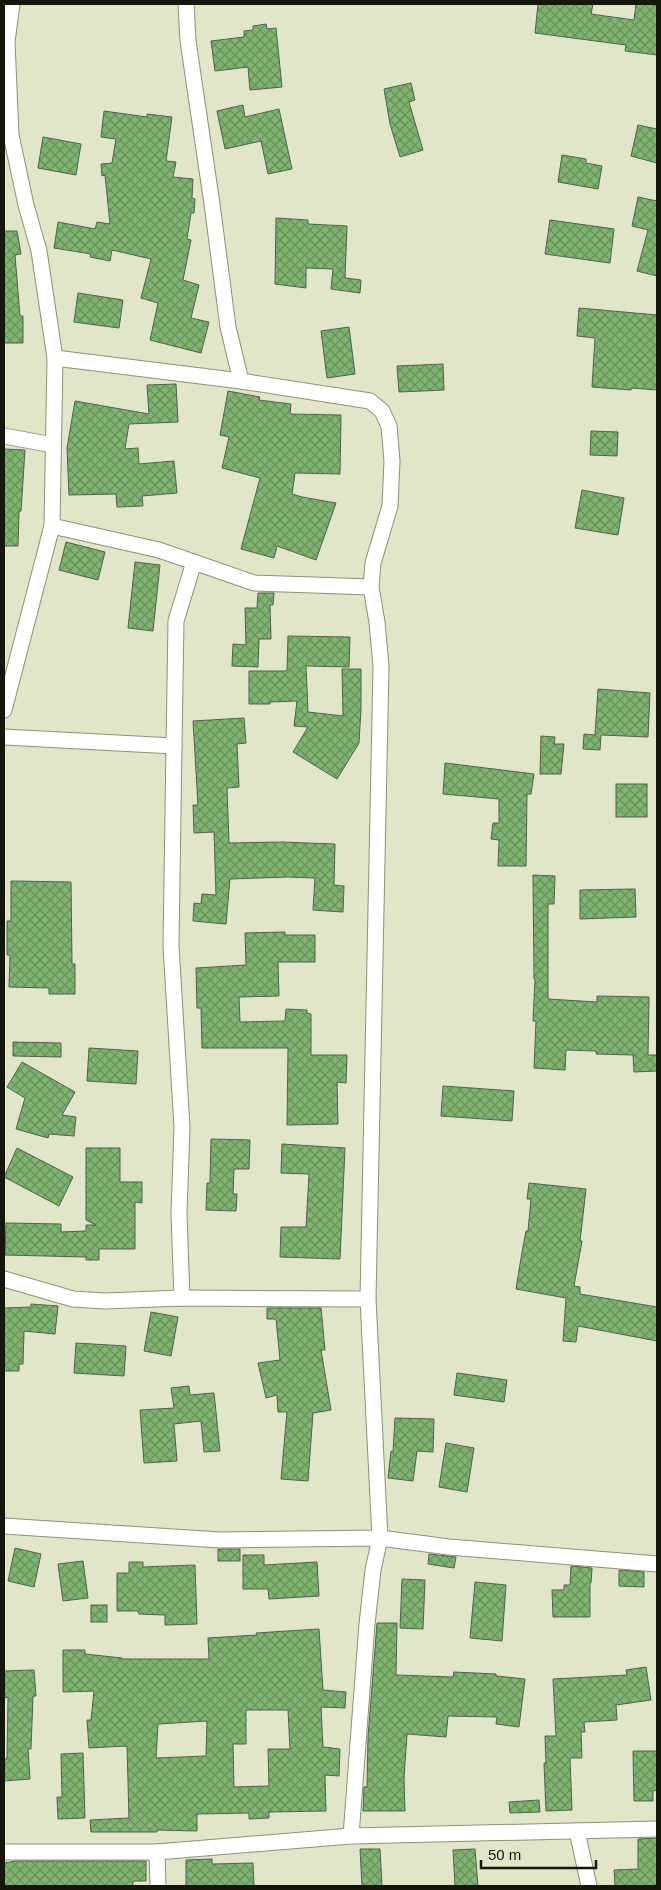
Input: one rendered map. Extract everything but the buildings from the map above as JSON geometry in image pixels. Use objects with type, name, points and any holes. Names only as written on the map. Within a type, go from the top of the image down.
[{"type":"street","points":[[4,710],[52,526],[54,358],[39,251],[26,205],[11,135],[6,42],[12,4]]},
{"type":"street","points":[[186,4],[188,41],[228,327],[241,381]]},
{"type":"street","points":[[54,358],[241,381],[370,401],[382,411],[389,426],[392,461],[390,506],[373,564],[371,587],[377,622],[381,666],[368,1299],[380,1538],[373,1570],[367,1624],[351,1836]]},
{"type":"street","points":[[4,436],[53,446]]},
{"type":"street","points":[[52,526],[159,550],[254,583],[371,587]]},
{"type":"street","points":[[182,1298],[178,1214],[182,1128],[171,946],[176,621],[194,562]]},
{"type":"street","points":[[4,737],[174,746]]},
{"type":"street","points":[[4,1279],[73,1299],[368,1299]]},
{"type":"street","points":[[4,1526],[220,1540],[380,1538],[449,1547],[657,1564]]},
{"type":"street","points":[[4,1852],[156,1852],[351,1836],[657,1829]]},
{"type":"street","points":[[577,1831],[589,1886]]},
{"type":"street","points":[[156,1852],[158,1886]]}]
